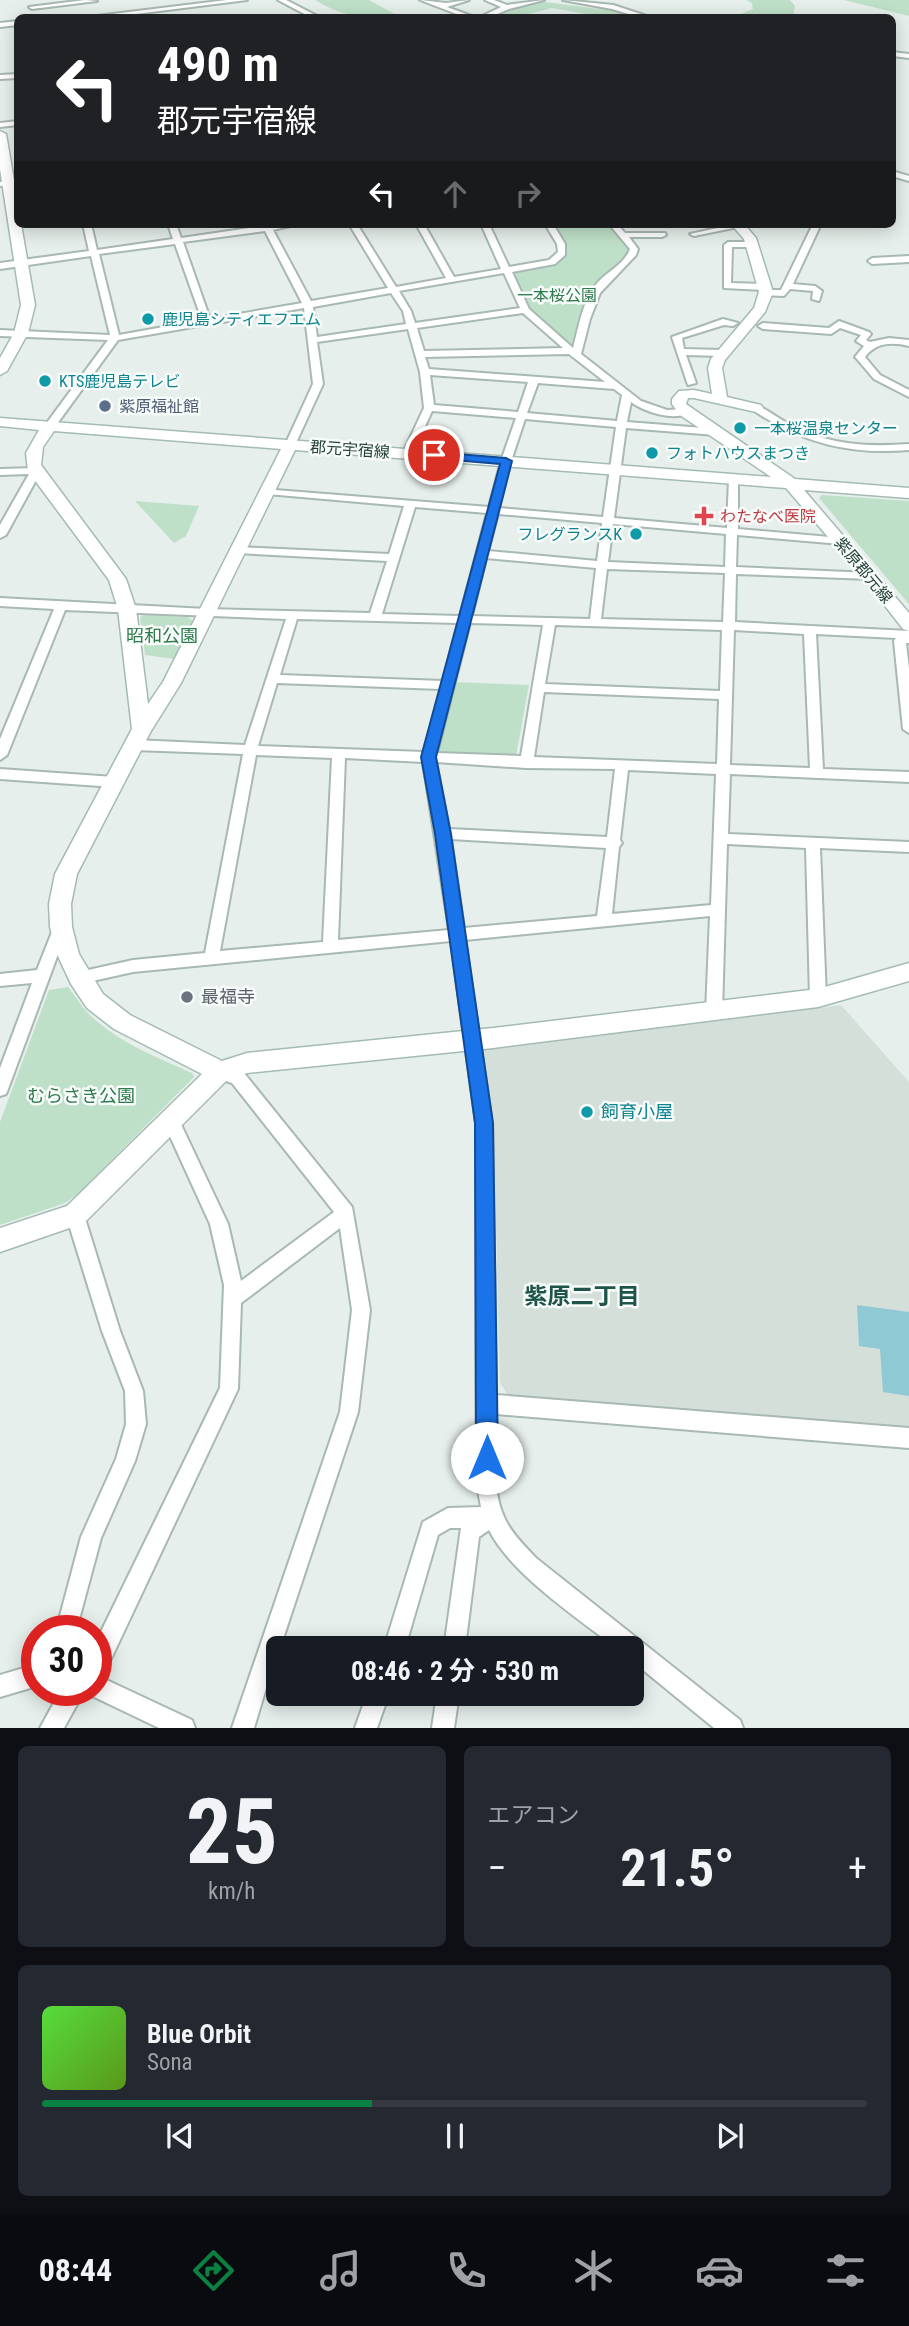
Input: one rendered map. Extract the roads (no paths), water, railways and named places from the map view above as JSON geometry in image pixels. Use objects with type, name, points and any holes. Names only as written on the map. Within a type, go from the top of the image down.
[{"type":"street","points":[[157,0],[164,14]]},
{"type":"street","points":[[121,14],[244,0]]},
{"type":"street","points":[[281,0],[310,14]]},
{"type":"street","points":[[422,0],[462,14]]},
{"type":"street","points":[[432,0],[446,5],[466,0]]},
{"type":"street","points":[[488,0],[507,7]]},
{"type":"street","points":[[490,14],[507,7],[541,0]]},
{"type":"street","points":[[555,0],[613,7],[637,14]]},
{"type":"street","points":[[31,3],[94,1]]},
{"type":"street","points":[[223,1],[229,10]]},
{"type":"street","points":[[0,134],[14,213]]},
{"type":"street","points":[[0,371],[21,333],[28,305],[16,228]]},
{"type":"street","points":[[88,228],[115,338],[34,448],[31,461],[117,579],[127,609],[138,737]]},
{"type":"street","points":[[173,228],[206,322]]},
{"type":"street","points":[[0,266],[178,242],[256,228]]},
{"type":"street","points":[[243,1727],[349,1412],[361,1310],[346,1213],[238,1078],[220,1072],[122,1022],[95,1001],[79,978],[68,954],[61,927],[60,904],[66,874],[138,737],[172,683],[318,384],[308,305],[268,228]]},
{"type":"street","points":[[355,228],[394,290],[412,327],[425,372],[429,408],[408,453]]},
{"type":"street","points":[[422,228],[451,280]]},
{"type":"street","points":[[487,228],[525,310],[627,395],[666,413],[685,412]]},
{"type":"street","points":[[0,333],[115,338],[508,271],[544,264],[559,257],[562,247],[551,228]]},
{"type":"street","points":[[574,353],[593,297],[601,284],[631,259],[634,249],[617,228]]},
{"type":"street","points":[[694,234],[723,228]]},
{"type":"street","points":[[720,398],[715,368],[722,353],[760,309],[765,290],[752,244],[740,228]]},
{"type":"street","points":[[752,244],[728,245],[727,286],[784,293],[815,228]]},
{"type":"street","points":[[623,235],[662,234]]},
{"type":"street","points":[[872,261],[909,259]]},
{"type":"street","points":[[788,286],[815,289],[818,291],[816,299]]},
{"type":"street","points":[[312,340],[525,310]]},
{"type":"street","points":[[691,383],[677,337],[723,322],[733,323]]},
{"type":"street","points":[[763,326],[831,331],[839,324],[866,334],[861,341],[870,346]]},
{"type":"street","points":[[909,343],[886,340],[870,346],[860,357],[877,377],[909,394]]},
{"type":"street","points":[[680,352],[722,353]]},
{"type":"street","points":[[420,354],[574,353]]},
{"type":"street","points":[[425,372],[616,386]]},
{"type":"street","points":[[534,380],[506,461],[429,757],[474,1040],[484,1123],[487,1485],[491,1517],[510,1545],[529,1565],[732,1727]]},
{"type":"street","points":[[887,382],[909,382]]},
{"type":"street","points":[[685,412],[679,404],[679,398],[684,394],[720,398],[756,408],[782,427],[823,442],[868,449],[909,447]]},
{"type":"street","points":[[595,622],[614,470],[627,395]]},
{"type":"street","points":[[429,408],[716,432]]},
{"type":"street","name":"紫原郡元線","points":[[685,412],[791,484],[871,576],[909,625]]},
{"type":"street","name":"郡元宇宿線","points":[[0,422],[909,493]]},
{"type":"street","points":[[0,472],[36,471]]},
{"type":"street","points":[[0,535],[36,471]]},
{"type":"street","points":[[714,1012],[734,479]]},
{"type":"street","points":[[267,491],[607,523],[841,541]]},
{"type":"street","points":[[374,617],[410,505]]},
{"type":"street","points":[[237,550],[394,558]]},
{"type":"street","points":[[481,554],[603,565],[871,576]]},
{"type":"street","points":[[0,603],[206,613],[729,626],[909,637]]},
{"type":"street","points":[[0,755],[61,606]]},
{"type":"street","points":[[211,958],[250,750],[293,614]]},
{"type":"street","points":[[526,763],[549,623]]},
{"type":"street","points":[[810,630],[817,774]]},
{"type":"street","points":[[909,637],[900,641],[909,729]]},
{"type":"street","points":[[274,679],[447,685]]},
{"type":"street","points":[[540,688],[726,695]]},
{"type":"street","points":[[138,737],[250,750],[909,778]]},
{"type":"street","points":[[330,947],[339,754]]},
{"type":"street","points":[[604,920],[622,766]]},
{"type":"street","points":[[0,774],[114,782]]},
{"type":"street","points":[[443,834],[615,843]]},
{"type":"street","points":[[719,839],[909,847]]},
{"type":"street","points":[[813,845],[818,998]]},
{"type":"street","points":[[79,978],[133,966],[717,910]]},
{"type":"street","points":[[0,1089],[61,927]]},
{"type":"street","points":[[0,1240],[75,1214],[220,1072],[247,1063],[474,1040],[818,998],[909,972]]},
{"type":"street","points":[[0,980],[43,976]]},
{"type":"street","points":[[112,1633],[229,1389],[233,1285],[219,1224],[171,1121]]},
{"type":"street","points":[[233,1298],[346,1213]]},
{"type":"street","points":[[70,1615],[91,1538],[125,1461],[136,1424],[134,1391],[111,1331],[75,1214]]},
{"type":"street","points":[[487,1404],[909,1438]]},
{"type":"street","points":[[399,1636],[430,1529],[448,1518],[491,1517]]},
{"type":"street","points":[[457,1636],[470,1531],[491,1517]]},
{"type":"street","points":[[0,1686],[21,1680]]},
{"type":"street","points":[[112,1693],[184,1727]]},
{"type":"street","points":[[51,1727],[64,1706]]},
{"type":"street","points":[[366,1727],[374,1706]]},
{"type":"street","points":[[443,1727],[446,1706]]},
{"type":"water","points":[[857,1305],[909,1312],[909,1396],[883,1392],[880,1349],[859,1346]]},
{"type":"place","name":"鹿児島シティエフエム","points":[[148,319]]},
{"type":"place","name":"KTS鹿児島テレビ","points":[[45,381]]},
{"type":"place","name":"紫原福祉館","points":[[105,406]]},
{"type":"place","name":"一本桜温泉センター","points":[[740,428]]},
{"type":"place","name":"フォトハウスまつき","points":[[652,453]]},
{"type":"place","name":"わたなべ医院","points":[[704,516]]},
{"type":"place","name":"フレグランスK","points":[[636,534]]},
{"type":"place","name":"最福寺","points":[[187,997]]},
{"type":"place","name":"飼育小屋","points":[[587,1112]]},
{"type":"district","name":"紫原二丁目","points":[[582,1296]]},
{"type":"park label","name":"一本桜公園","points":[[557,295]]},
{"type":"park label","name":"昭和公園","points":[[162,636]]},
{"type":"park label","name":"むらさき公園","points":[[81,1096]]}]
